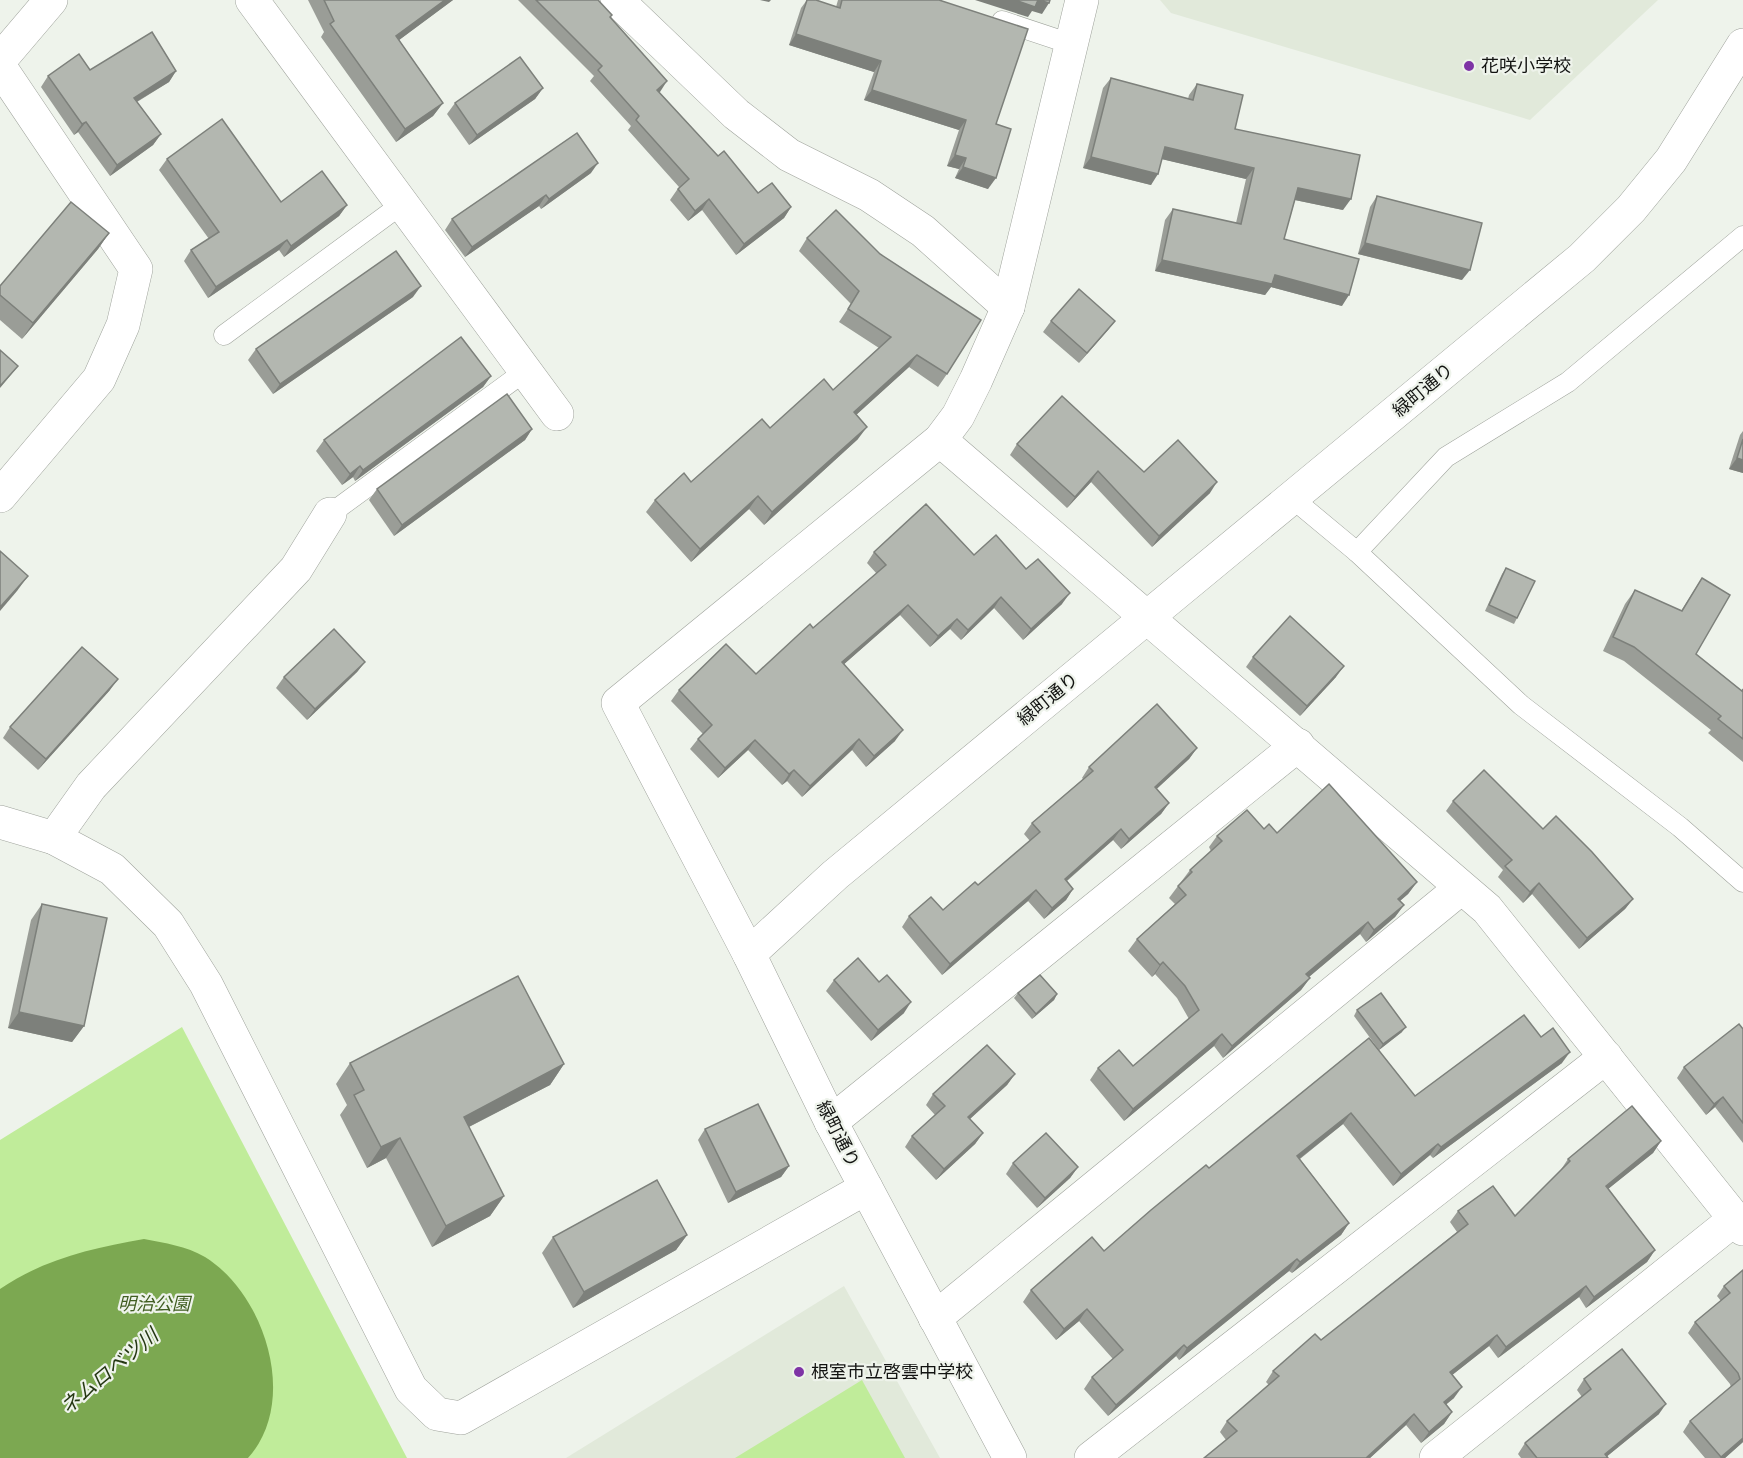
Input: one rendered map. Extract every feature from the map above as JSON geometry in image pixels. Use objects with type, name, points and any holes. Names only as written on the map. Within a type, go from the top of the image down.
[{"type":"street","points":[[0,60],[51,0]]},
{"type":"street","points":[[252,0],[557,414]]},
{"type":"street","points":[[617,0],[736,114],[789,155],[869,195],[923,231],[1008,307]]},
{"type":"street","points":[[749,954],[618,703],[940,440],[963,407],[1008,307],[1082,0]]},
{"type":"street","name":"緑町通り","points":[[1010,1458],[831,1122],[749,954],[835,875],[1582,258],[1631,209],[1671,160],[1743,45]]},
{"type":"street","points":[[0,68],[136,269],[123,325],[99,379],[0,495]]},
{"type":"street","points":[[940,440],[1487,909],[1739,1224],[1436,1458]]},
{"type":"street","points":[[54,838],[91,786],[296,569],[330,514]]},
{"type":"street","points":[[831,1122],[1298,745]]},
{"type":"street","points":[[0,822],[54,838],[112,869],[168,924],[206,984],[411,1389],[437,1414],[461,1418],[866,1188]]},
{"type":"street","points":[[935,1318],[1461,888]]},
{"type":"street","points":[[1091,1458],[1606,1058]]},
{"type":"lane","points":[[981,15],[1071,44]]},
{"type":"lane","points":[[224,335],[402,204]]},
{"type":"lane","points":[[1357,552],[1446,457],[1568,382],[1743,236]]},
{"type":"lane","points":[[330,514],[524,372]]},
{"type":"lane","points":[[1292,498],[1357,552],[1521,705],[1680,827],[1743,882]]},
{"type":"shaded area","name":"花咲小学校","points":[[1160,0],[1658,0],[1530,120],[1171,13]]},
{"type":"shaded area","name":"根室市立啓雲中学校","points":[[844,1286],[940,1458],[566,1458]]},
{"type":"green space","name":"明治公園","points":[[182,1027],[407,1458],[0,1458],[0,1140]]},
{"type":"green space","points":[[862,1380],[905,1458],[735,1458]]},
{"type":"water","name":"ネムロベツ川","points":[[144,1239],[183,1248],[205,1257],[226,1274],[245,1297],[259,1323],[268,1351],[273,1380],[271,1408],[263,1435],[248,1458],[0,1458],[0,1289],[51,1262],[106,1246]]},
{"type":"building","points":[[324,0],[445,0],[396,36],[443,103],[405,129],[330,24],[334,21]]},
{"type":"building","points":[[536,0],[598,0],[612,15],[610,17],[667,81],[657,90],[718,156],[724,151],[758,193],[772,183],[791,207],[744,244],[709,199],[695,211],[678,189],[689,179],[636,120],[639,116],[598,70],[602,66]]},
{"type":"building","points":[[807,0],[816,0],[840,8],[842,0],[939,0],[1028,29],[996,124],[1011,129],[996,178],[963,167],[966,158],[955,155],[966,120],[872,90],[881,61],[796,34]]},
{"type":"building","points":[[1015,0],[1038,0],[1035,7]]},
{"type":"building","points":[[152,32],[176,71],[134,98],[161,134],[117,165],[86,122],[82,124],[48,76],[79,54],[90,70]]},
{"type":"building","points":[[520,57],[543,88],[477,135],[455,103]]},
{"type":"building","points":[[1111,78],[1193,100],[1197,84],[1243,95],[1235,129],[1360,155],[1351,199],[1298,188],[1284,239],[1359,259],[1349,295],[1275,275],[1272,284],[1162,260],[1173,209],[1241,224],[1254,168],[1165,147],[1158,174],[1091,157]]},
{"type":"building","points":[[222,119],[281,202],[322,171],[347,205],[291,246],[287,240],[216,287],[191,250],[219,232],[167,159]]},
{"type":"building","points":[[577,133],[598,163],[549,199],[546,195],[472,247],[452,219]]},
{"type":"building","points":[[1377,196],[1482,223],[1470,270],[1365,243]]},
{"type":"building","points":[[71,202],[109,233],[33,323],[0,295],[0,286]]},
{"type":"building","points":[[836,210],[880,254],[981,320],[947,374],[917,355],[854,412],[867,427],[772,512],[758,496],[700,549],[655,500],[684,473],[691,482],[762,419],[770,428],[824,379],[833,390],[891,337],[848,309],[859,291],[807,238]]},
{"type":"building","points":[[396,251],[421,286],[280,384],[256,349]]},
{"type":"building","points":[[1079,289],[1115,321],[1087,353],[1051,321]]},
{"type":"building","points":[[461,337],[491,376],[363,470],[360,466],[350,474],[324,440]]},
{"type":"building","points":[[0,350],[18,366],[0,386]]},
{"type":"building","points":[[507,394],[532,429],[402,525],[377,489]]},
{"type":"building","points":[[1062,396],[1144,472],[1178,440],[1217,482],[1159,536],[1098,471],[1075,497],[1017,444]]},
{"type":"building","points":[[1743,439],[1743,460],[1737,458]]},
{"type":"building","points":[[926,504],[974,555],[996,535],[1026,569],[1038,559],[1070,593],[1031,629],[1001,597],[968,630],[957,619],[938,636],[908,605],[842,662],[903,730],[874,756],[859,739],[810,786],[794,770],[789,774],[755,740],[725,768],[698,739],[712,725],[679,690],[726,644],[756,674],[810,624],[813,628],[886,565],[874,552]]},
{"type":"building","points":[[0,551],[28,576],[0,607]]},
{"type":"building","points":[[1506,568],[1535,581],[1517,618],[1489,605]]},
{"type":"building","points":[[1702,578],[1730,595],[1696,654],[1742,691],[1743,689],[1743,739],[1718,719],[1721,716],[1634,647],[1613,637],[1635,590],[1682,611]]},
{"type":"building","points":[[1290,616],[1344,666],[1307,706],[1253,657]]},
{"type":"building","points":[[334,629],[365,662],[315,709],[284,677]]},
{"type":"building","points":[[82,647],[118,679],[46,759],[10,727]]},
{"type":"building","points":[[1157,704],[1197,748],[1155,787],[1169,803],[1129,839],[1121,829],[1065,879],[1073,889],[1052,908],[1036,890],[950,964],[909,916],[931,897],[943,910],[975,882],[978,885],[1040,832],[1032,823],[1093,771],[1089,767]]},
{"type":"building","points":[[1484,770],[1543,829],[1556,816],[1592,852],[1633,899],[1587,938],[1539,883],[1530,892],[1505,866],[1512,860],[1453,801]]},
{"type":"building","points":[[1329,784],[1417,882],[1398,899],[1404,905],[1374,930],[1368,922],[1306,974],[1310,978],[1232,1046],[1222,1034],[1133,1109],[1098,1068],[1119,1050],[1133,1066],[1199,1010],[1185,986],[1163,962],[1160,965],[1137,939],[1186,895],[1178,886],[1192,872],[1190,870],[1222,841],[1217,836],[1247,810],[1264,829],[1269,824],[1277,833]]},
{"type":"building","points":[[42,904],[107,918],[84,1026],[19,1012]]},
{"type":"building","points":[[858,958],[879,982],[887,975],[911,1002],[878,1030],[834,980]]},
{"type":"building","points":[[1040,975],[1057,994],[1036,1014],[1018,993]]},
{"type":"building","points":[[518,976],[564,1064],[464,1117],[504,1196],[446,1226],[400,1138],[381,1147],[354,1095],[364,1090],[350,1063]]},
{"type":"building","points":[[1381,993],[1406,1027],[1383,1044],[1357,1010]]},
{"type":"building","points":[[1524,1015],[1541,1037],[1553,1028],[1570,1052],[1441,1147],[1438,1144],[1401,1174],[1351,1113],[1297,1156],[1349,1223],[1300,1262],[1297,1259],[1187,1348],[1184,1345],[1116,1405],[1092,1377],[1123,1350],[1087,1309],[1064,1329],[1031,1290],[1092,1237],[1104,1251],[1206,1165],[1209,1168],[1369,1038],[1415,1096]]},
{"type":"building","points":[[1739,1024],[1743,1029],[1743,1123],[1723,1097],[1714,1104],[1684,1067]]},
{"type":"building","points":[[987,1045],[1015,1074],[968,1117],[983,1133],[944,1169],[912,1136],[945,1106],[933,1094]]},
{"type":"building","points":[[758,1104],[789,1166],[736,1192],[705,1129]]},
{"type":"building","points":[[1632,1106],[1661,1141],[1606,1186],[1655,1250],[1594,1297],[1586,1286],[1506,1347],[1497,1335],[1450,1372],[1462,1387],[1444,1402],[1452,1412],[1429,1432],[1414,1414],[1366,1458],[1204,1458],[1237,1431],[1227,1421],[1279,1376],[1273,1371],[1315,1334],[1321,1340],[1468,1224],[1458,1211],[1493,1186],[1515,1216],[1570,1161],[1568,1159]]},
{"type":"building","points":[[1046,1133],[1078,1167],[1045,1198],[1013,1163]]},
{"type":"building","points":[[657,1180],[687,1235],[584,1292],[553,1237]]},
{"type":"building","points":[[1743,1270],[1743,1438],[1721,1457],[1690,1421],[1740,1379],[1738,1373],[1695,1322],[1730,1293],[1724,1286]]},
{"type":"building","points":[[1622,1349],[1666,1404],[1605,1454],[1608,1458],[1537,1458],[1525,1443],[1591,1389],[1584,1379]]},
{"type":"place","name":"花咲小学校","points":[[1469,66]]},
{"type":"place","name":"根室市立啓雲中学校","points":[[799,1372]]}]
